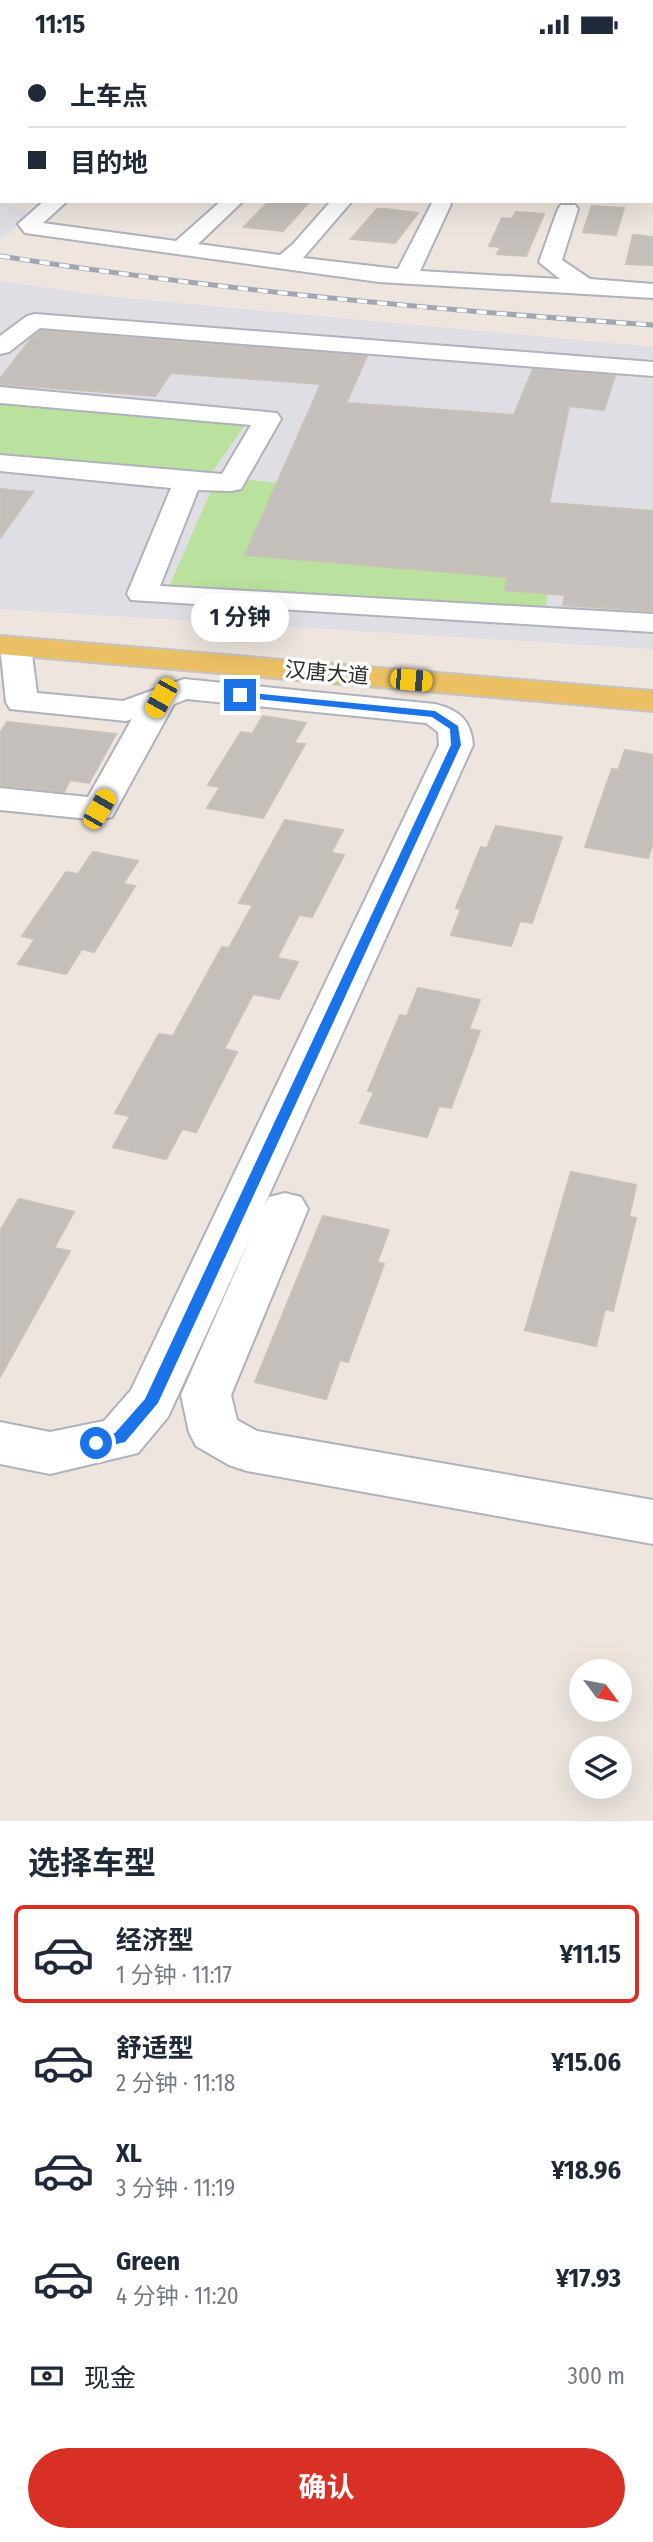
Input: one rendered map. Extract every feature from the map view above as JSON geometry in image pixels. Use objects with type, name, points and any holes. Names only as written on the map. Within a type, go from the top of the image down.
[{"type":"main road","name":"汉唐大道","points":[[7,661],[181,683],[637,696]]},
{"type":"main road","name":"汉唐大道","points":[[7,661],[637,696]]},
{"type":"main road","points":[[637,696],[653,684]]},
{"type":"lane","points":[[54,203],[29,224],[33,228],[406,277],[653,292]]},
{"type":"lane","points":[[181,248],[231,203]]},
{"type":"lane","points":[[285,262],[301,249],[340,203]]},
{"type":"lane","points":[[406,277],[441,204]]},
{"type":"lane","points":[[568,209],[550,262],[588,288]]},
{"type":"lane","points":[[588,288],[630,267]]},
{"type":"lane","points":[[0,347],[35,321],[653,369]]},
{"type":"lane","points":[[0,395],[268,419],[231,483],[0,463]]},
{"type":"lane","points":[[188,481],[142,594],[653,623]]},
{"type":"lane","points":[[0,1443],[50,1453],[120,1438],[150,1403],[456,745],[455,728],[435,714],[181,683],[126,711],[22,702],[7,661]]},
{"type":"lane","points":[[0,799],[99,809],[181,683]]},
{"type":"lane","points":[[285,1209],[206,1395],[214,1432],[247,1450],[653,1523]]},
{"type":"shaded area","points":[[0,203],[32,213],[0,240]]},
{"type":"shaded area","points":[[0,281],[103,296],[653,347],[653,649],[0,609]]},
{"type":"green space","points":[[0,402],[245,425],[210,475],[0,453]]},
{"type":"green space","points":[[217,477],[291,484],[549,567],[546,610],[168,589]]},
{"type":"building","points":[[267,203],[308,203],[283,231],[244,227]]},
{"type":"building","points":[[592,206],[624,208],[616,235],[583,232]]},
{"type":"building","points":[[377,209],[418,213],[395,243],[351,239]]},
{"type":"building","points":[[516,212],[544,214],[526,256],[497,254],[501,247],[489,246],[502,218],[512,219]]},
{"type":"building","points":[[633,235],[653,237],[653,265],[626,264]]},
{"type":"building","points":[[41,331],[367,356],[346,403],[514,415],[533,369],[615,376],[604,410],[569,406],[549,503],[653,511],[653,611],[563,605],[565,595],[505,590],[508,577],[245,555],[321,384],[171,373],[155,396],[0,384],[0,379],[31,339]]},
{"type":"building","points":[[0,489],[33,492],[0,538]]},
{"type":"building","points":[[263,716],[306,723],[294,743],[305,744],[263,818],[207,808],[220,787],[208,785],[241,732],[252,734]]},
{"type":"building","points":[[7,722],[116,734],[89,783],[70,780],[64,792],[0,785],[0,733]]},
{"type":"building","points":[[625,750],[653,755],[653,842],[648,858],[585,847],[612,769],[618,770]]},
{"type":"building","points":[[285,820],[343,830],[331,853],[344,855],[312,917],[299,915],[277,958],[298,962],[279,999],[253,994],[224,1049],[237,1052],[196,1132],[182,1129],[166,1159],[113,1147],[130,1116],[115,1113],[159,1034],[173,1036],[222,947],[229,948],[253,905],[239,903]]},
{"type":"building","points":[[496,826],[562,837],[532,923],[520,921],[511,946],[451,935],[461,909],[456,908],[481,847],[487,848]]},
{"type":"building","points":[[93,852],[138,861],[123,884],[135,886],[94,952],[82,949],[66,974],[18,964],[35,939],[22,936],[66,872],[78,874]]},
{"type":"building","points":[[418,988],[480,1000],[469,1029],[480,1031],[451,1108],[439,1106],[427,1137],[360,1123],[374,1092],[368,1091],[400,1015],[407,1016]]},
{"type":"building","points":[[571,1172],[636,1185],[629,1217],[636,1218],[613,1311],[605,1309],[596,1346],[525,1330]]},
{"type":"building","points":[[19,1199],[74,1212],[54,1248],[70,1251],[0,1377],[0,1231]]},
{"type":"building","points":[[323,1216],[389,1230],[377,1262],[384,1264],[348,1362],[340,1360],[326,1399],[255,1382]]},
{"type":"railway","points":[[0,256],[326,298],[653,325]]},
{"type":"route","points":[[96,1443],[120,1438],[150,1403],[456,745],[455,728],[435,714],[240,695]]}]
